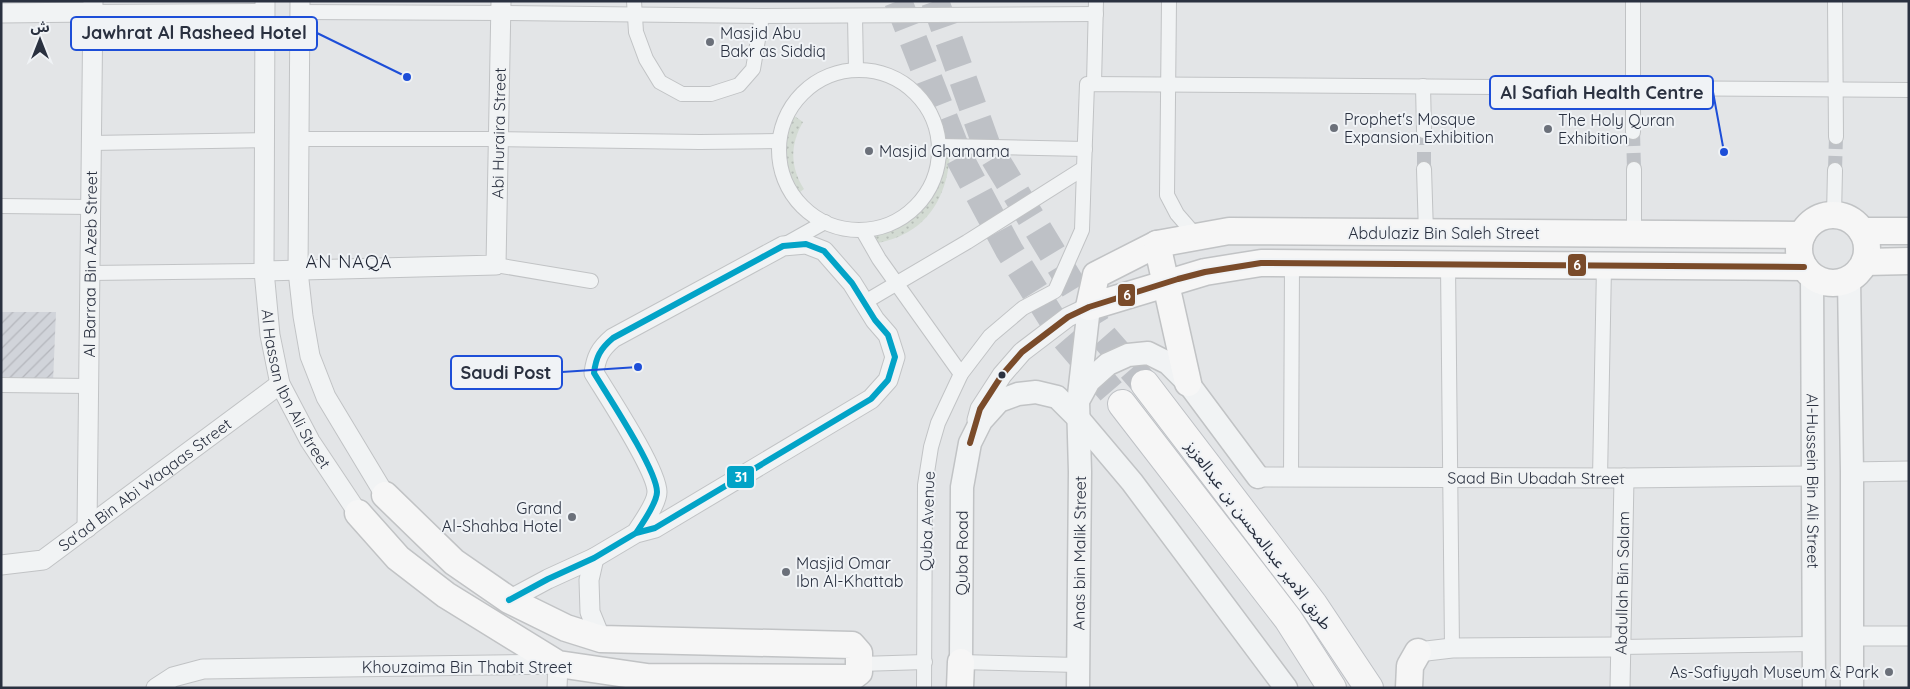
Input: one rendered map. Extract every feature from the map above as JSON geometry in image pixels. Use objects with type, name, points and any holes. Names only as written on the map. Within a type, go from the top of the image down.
[{"type":"main road","points":[[1808,271],[1800,257],[1799,246],[1802,235],[1807,226],[1815,220],[1824,216],[1834,215],[1850,220],[1862,231],[1866,241],[1867,252],[1857,270]]},
{"type":"main road","name":"Abdulaziz Bin Saleh Street","points":[[1802,235],[1229,231],[1157,244],[1096,275],[1089,307],[1205,272],[1261,263],[1604,266],[1808,271],[1826,282],[1834,283],[1857,270],[1909,261]]},
{"type":"main road","points":[[1862,231],[1909,231]]},
{"type":"main road","points":[[1157,244],[1188,383]]},
{"type":"main road","name":"طريق الامير عبدالمحسن بن عبدالعزيز","points":[[1145,384],[1313,604],[1369,688]]},
{"type":"main road","name":"طريق الامير عبدالمحسن بن عبدالعزيز","points":[[1122,404],[1288,620],[1332,688]]},
{"type":"main road","name":"Al Hassan Ibn Ali Street","points":[[385,494],[454,562],[509,600],[566,628],[601,639]]},
{"type":"main road","name":"Al Hassan Ibn Ali Street","points":[[358,513],[398,558],[558,676]]},
{"type":"main road","points":[[601,639],[852,645],[859,653],[860,664]]},
{"type":"main road","points":[[1409,688],[1410,666],[1418,652]]},
{"type":"main road","name":"Quba Road","points":[[960,688],[961,662]]},
{"type":"main road","name":"Khouzaima Bin Thabit Street","points":[[558,676],[647,677],[745,682],[851,678],[859,672],[860,664]]},
{"type":"street","points":[[1169,1],[1167,195],[1177,214],[1197,237]]},
{"type":"street","points":[[1632,132],[1634,1]]},
{"type":"street","points":[[1835,1],[1836,138]]},
{"type":"street","points":[[1,13],[93,7],[265,6]]},
{"type":"street","name":"Al Hassan Ibn Ali Street","points":[[265,6],[266,140],[264,271],[270,335],[280,384],[310,441],[358,513]]},
{"type":"street","name":"Al Barraa Bin Azeb Street","points":[[87,528],[93,7]]},
{"type":"street","points":[[300,7],[634,8],[762,16],[855,16],[1096,8],[1094,83]]},
{"type":"street","name":"Al Hassan Ibn Ali Street","points":[[300,7],[298,271],[310,356],[326,397],[385,494]]},
{"type":"street","name":"Abi Huraira Street","points":[[496,265],[501,7]]},
{"type":"street","points":[[634,8],[636,32],[646,59],[660,82],[682,94],[711,94],[739,85],[753,69],[762,16]]},
{"type":"street","points":[[855,16],[856,70]]},
{"type":"street","points":[[856,70],[880,73],[903,83],[922,100],[934,122],[940,146],[937,171],[927,194],[910,212],[896,221],[888,225],[863,231],[838,228],[825,222],[815,217],[796,200],[783,178],[778,153],[782,128],[792,105],[809,87],[831,75],[856,70]]},
{"type":"street","points":[[865,302],[967,242],[1084,168],[1086,84],[1909,90]]},
{"type":"street","points":[[1423,86],[1424,131]]},
{"type":"street","points":[[300,139],[779,141]]},
{"type":"street","points":[[92,143],[266,140]]},
{"type":"street","points":[[940,146],[1085,149]]},
{"type":"street","name":"Quba Avenue","points":[[924,688],[925,485],[931,447],[938,423],[961,374],[990,336],[1023,308],[1055,291],[1082,230],[1084,168]]},
{"type":"street","points":[[1424,169],[1426,233]]},
{"type":"street","points":[[1634,169],[1634,234]]},
{"type":"street","points":[[1834,215],[1835,170]]},
{"type":"street","points":[[1,206],[91,207]]},
{"type":"street","points":[[636,533],[649,512],[657,493],[651,470],[594,374],[596,359],[601,348],[613,338],[825,222]]},
{"type":"street","points":[[863,231],[879,259],[961,374]]},
{"type":"street","points":[[509,600],[548,579],[594,558],[636,533],[655,528],[870,399],[888,380],[895,357],[888,335],[875,320],[852,283],[824,251],[806,244],[783,246]]},
{"type":"street","points":[[1291,476],[1292,264]]},
{"type":"street","points":[[90,273],[298,271],[496,265],[591,281]]},
{"type":"street","points":[[1448,266],[1452,648]]},
{"type":"street","points":[[1600,478],[1604,266]]},
{"type":"street","points":[[1852,688],[1852,472],[1857,270]]},
{"type":"street","name":"Al-Hussein Bin Ali Street","points":[[1808,271],[1813,476],[1814,688]]},
{"type":"street","points":[[970,443],[980,408],[1002,375],[1022,352],[1068,317],[1089,307]]},
{"type":"street","name":"Anas bin Malik Street","points":[[1078,688],[1080,472],[1078,410],[1089,307]]},
{"type":"street","points":[[1078,410],[1089,381],[1108,364],[1128,355],[1148,352],[1168,363],[1188,383],[1258,476]]},
{"type":"street","name":"Sa'ad Bin Abi Waqaas Street","points":[[1,565],[43,560],[280,384]]},
{"type":"street","points":[[1,385],[88,386]]},
{"type":"street","name":"Quba Road","points":[[961,662],[962,488],[970,443],[981,421],[999,401],[1018,394],[1036,392],[1057,397],[1078,410],[1286,688]]},
{"type":"street","points":[[1852,472],[1909,471]]},
{"type":"street","name":"Saad Bin Ubadah Street","points":[[1258,476],[1449,478],[1813,476]]},
{"type":"street","name":"Abdullah Bin Salam","points":[[1620,688],[1624,478]]},
{"type":"street","points":[[594,558],[589,580],[590,612],[601,639]]},
{"type":"street","points":[[1852,636],[1909,636]]},
{"type":"street","points":[[1418,652],[1452,648],[1814,644]]},
{"type":"street","points":[[860,664],[925,662]]},
{"type":"street","points":[[961,662],[1078,664]]},
{"type":"street","name":"Khouzaima Bin Thabit Street","points":[[156,688],[174,677],[203,669],[558,676]]},
{"type":"shaded area","points":[[793,115],[803,122],[796,139],[793,156],[799,181],[804,189],[795,196],[786,176],[782,156],[784,135]]},
{"type":"shaded area","points":[[950,151],[947,175],[940,198],[927,217],[904,234],[875,244],[871,231],[900,221],[919,206],[925,199],[933,182],[938,153]]},
{"type":"shaded area","points":[[1,312],[56,312],[53,382],[1,382]]},
{"type":"tunnel","points":[[898,1],[959,157],[1009,250],[1061,333],[1122,404]]},
{"type":"tunnel","points":[[935,1],[986,144],[1103,336],[1145,384]]},
{"type":"tunnel","points":[[1424,131],[1424,169]]},
{"type":"tunnel","points":[[1633,132],[1634,169]]},
{"type":"tunnel","points":[[1835,170],[1836,137]]},
{"type":"transit line","name":"31","points":[[509,600],[548,579],[594,558],[636,533],[655,528],[871,399],[888,380],[895,357],[888,335],[875,320],[852,283],[824,251],[806,244],[783,246],[613,338],[602,350],[597,358],[594,373],[641,451],[655,482],[657,492],[652,507],[636,533]]},
{"type":"transit line","name":"6","points":[[970,443],[980,409],[1002,375],[1022,352],[1068,317],[1089,307],[1205,272],[1261,263],[1804,267]]},
{"type":"place","name":"Masjid Abu Bakr as Siddiq","points":[[710,42]]},
{"type":"place","name":"Jawhrat Al Rasheed Hotel","points":[[407,77]]},
{"type":"place","name":"Prophet's Mosque Expansion Exhibition","points":[[1334,128]]},
{"type":"place","name":"The Holy Quran Exhibition","points":[[1548,129]]},
{"type":"place","name":"Masjid Ghamama","points":[[869,151]]},
{"type":"place","name":"Al Safiah Health Centre","points":[[1724,152]]},
{"type":"place","name":"Saudi Post","points":[[638,367]]},
{"type":"place","name":"Grand Al-Shahba Hotel","points":[[572,517]]},
{"type":"place","name":"Masjid Omar Ibn Al-Khattab","points":[[786,572]]},
{"type":"place","name":"As-Safiyyah Museum & Park","points":[[1889,672]]},
{"type":"district","name":"AN NAQA","points":[[349,262]]}]
